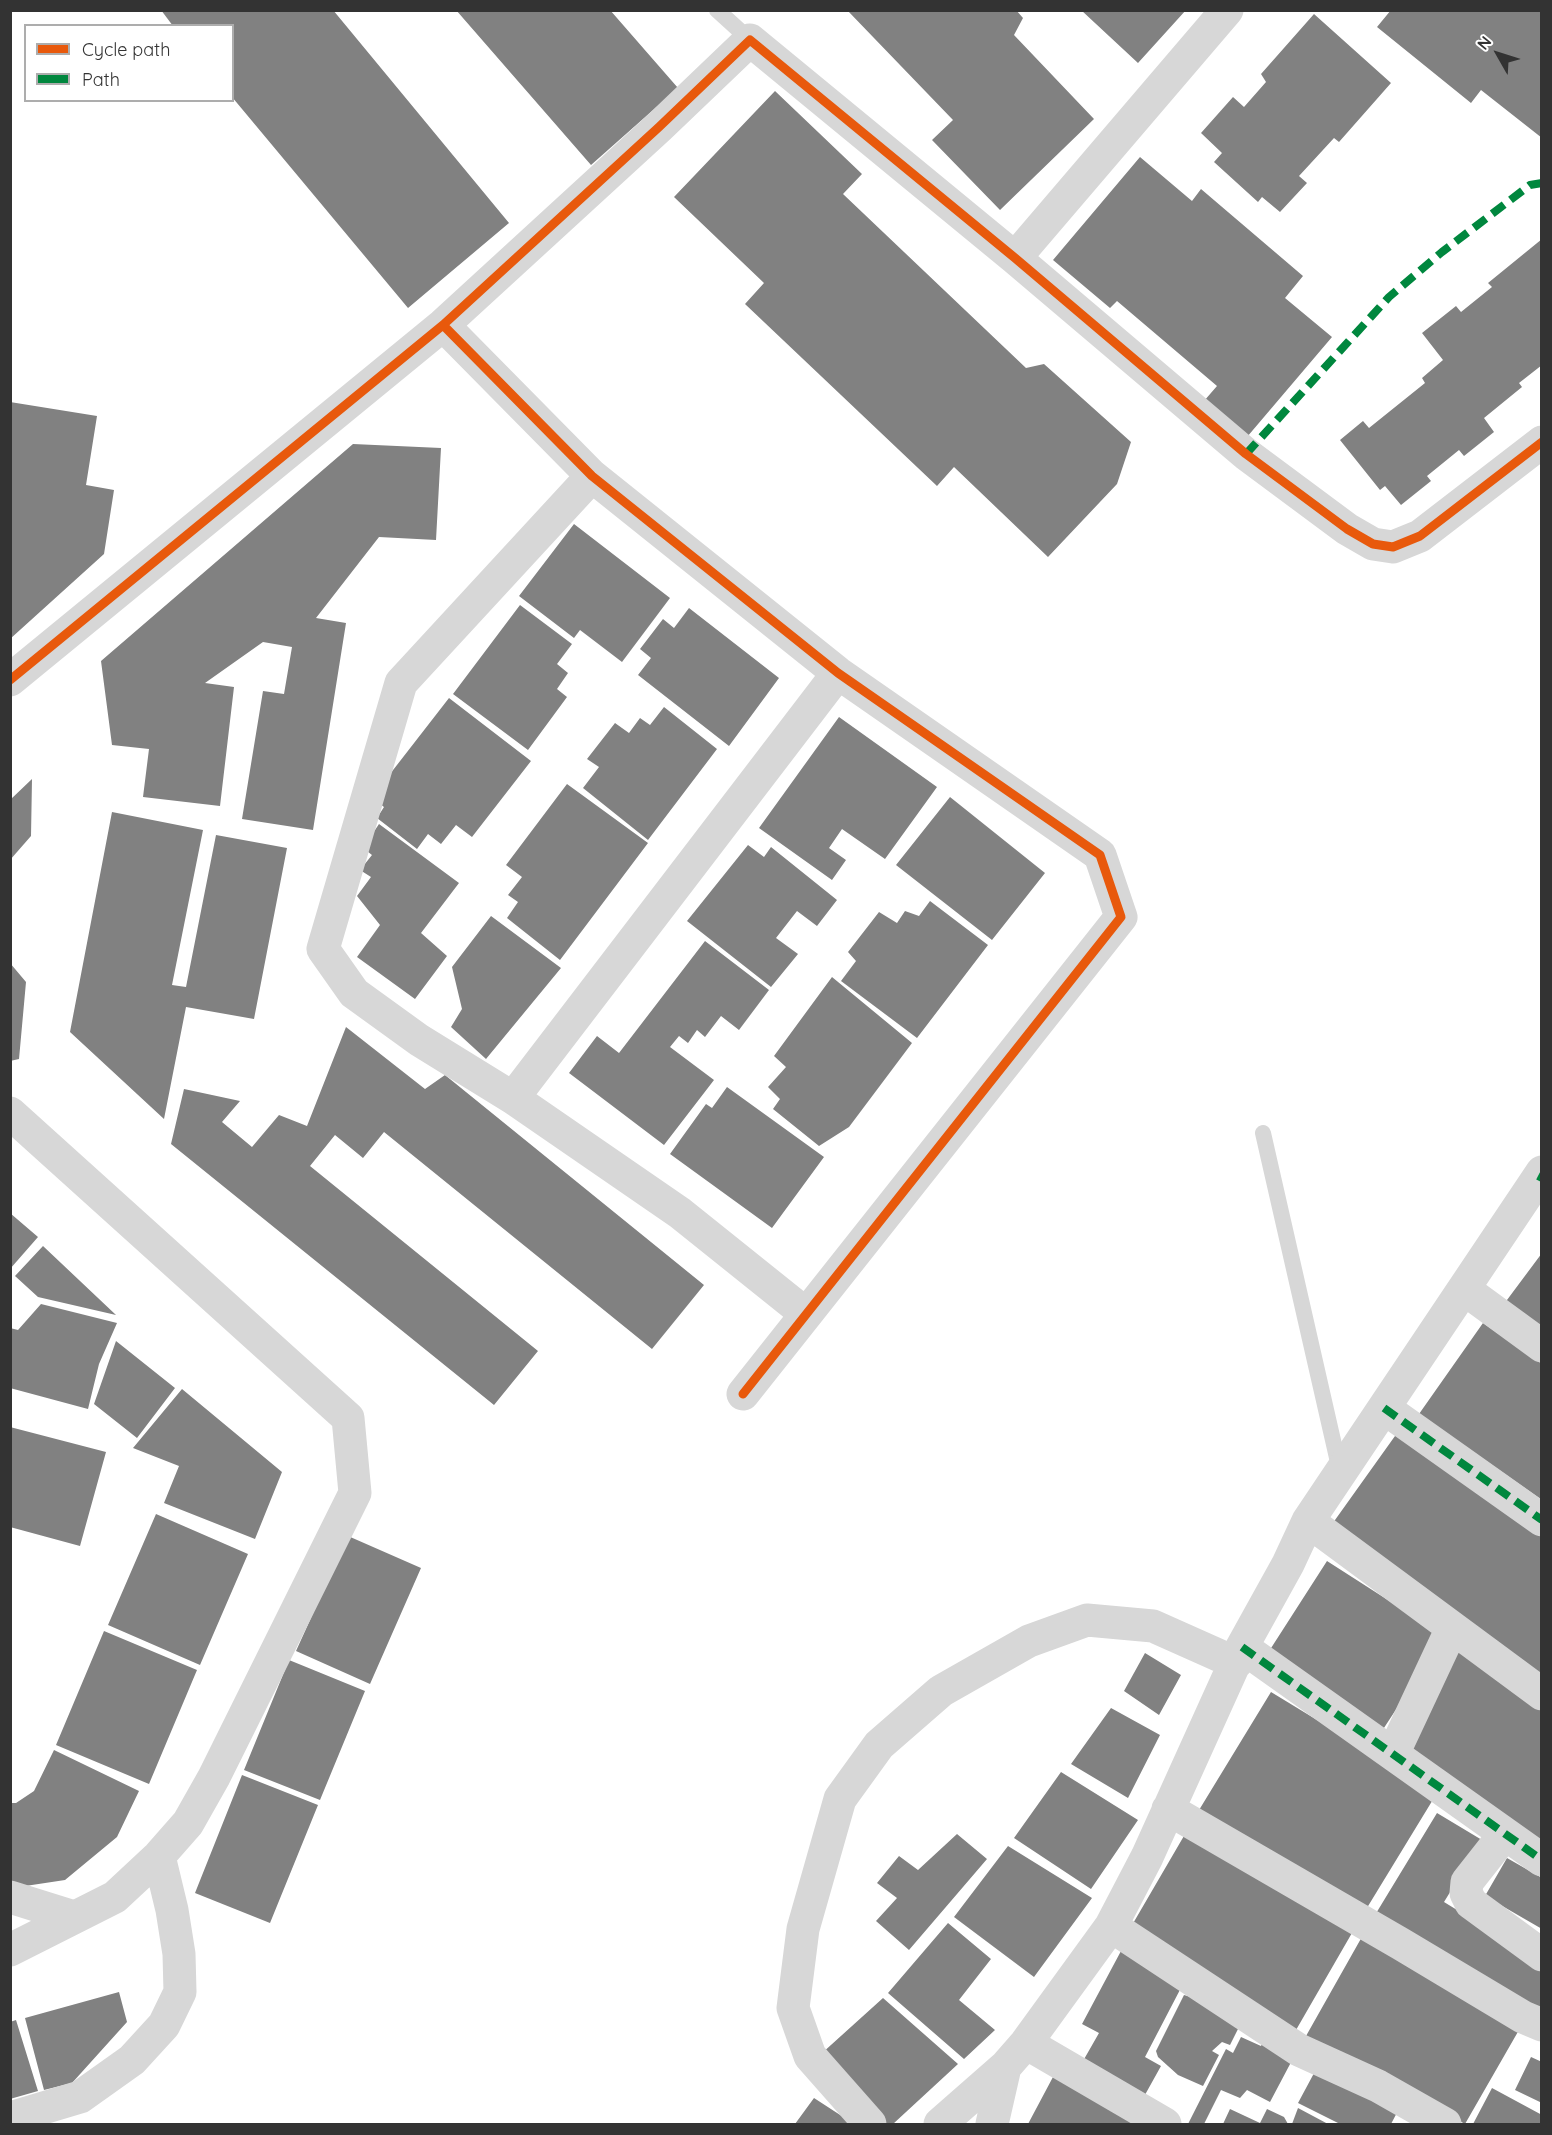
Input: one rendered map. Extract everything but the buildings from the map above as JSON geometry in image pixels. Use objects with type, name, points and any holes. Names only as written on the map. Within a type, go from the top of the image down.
[{"type":"street","points":[[1015,258],[1227,10]]},
{"type":"street","points":[[10,680],[443,325],[659,127],[750,40],[1015,258],[1246,454],[1347,529],[1373,544],[1393,547],[1420,536],[1542,442]]},
{"type":"street","points":[[443,325],[592,476],[838,673],[1100,855],[1121,917],[743,1394]]},
{"type":"street","points":[[592,476],[401,683],[323,949],[354,993],[419,1040],[513,1098],[681,1213],[806,1314]]},
{"type":"street","points":[[513,1098],[838,673]]},
{"type":"street","points":[[10,1113],[348,1418],[355,1493],[214,1777],[188,1822],[159,1856],[116,1897],[10,1950]]},
{"type":"street","points":[[940,2124],[1005,2067],[1026,2043],[1111,1926],[1147,1857],[1239,1655],[1288,1564],[1308,1521],[1540,1175]]},
{"type":"street","points":[[1464,1289],[1542,1346]]},
{"type":"street","points":[[1384,1408],[1542,1520]]},
{"type":"street","points":[[1308,1521],[1542,1694]]},
{"type":"street","points":[[870,2124],[810,2056],[793,2008],[803,1929],[840,1799],[879,1745],[941,1691],[1029,1641],[1087,1620],[1154,1626],[1239,1655],[1393,1754],[1542,1860]]},
{"type":"street","points":[[1393,1754],[1452,1628]]},
{"type":"street","points":[[1168,1809],[1523,2017],[1542,2025]]},
{"type":"street","points":[[1504,1834],[1467,1882],[1466,1893],[1472,1903],[1542,1955]]},
{"type":"street","points":[[10,2118],[80,2097],[132,2060],[164,2025],[180,1992],[180,1973],[172,1910],[159,1856]]},
{"type":"street","points":[[10,1897],[74,1917]]},
{"type":"street","points":[[1111,1926],[1299,2050],[1378,2086],[1446,2124]]},
{"type":"street","points":[[1026,2043],[1165,2124]]},
{"type":"street","points":[[992,2124],[1005,2067]]},
{"type":"lane","points":[[717,10],[750,40]]},
{"type":"lane","points":[[1263,1133],[1340,1472]]},
{"type":"marked path","points":[[1246,454],[1389,297],[1442,252],[1530,185],[1542,183]]},
{"type":"marked path","points":[[1538,1176],[1542,1178]]},
{"type":"marked path","points":[[1384,1408],[1542,1520]]},
{"type":"marked path","points":[[1242,1647],[1542,1860]]},
{"type":"cycle path","points":[[10,680],[443,325],[659,127],[750,40],[1015,258],[1246,454],[1347,529],[1373,544],[1393,547],[1420,536],[1542,442]]},
{"type":"cycle path","points":[[443,325],[592,476],[838,673],[1100,855],[1121,917],[743,1394]]}]
